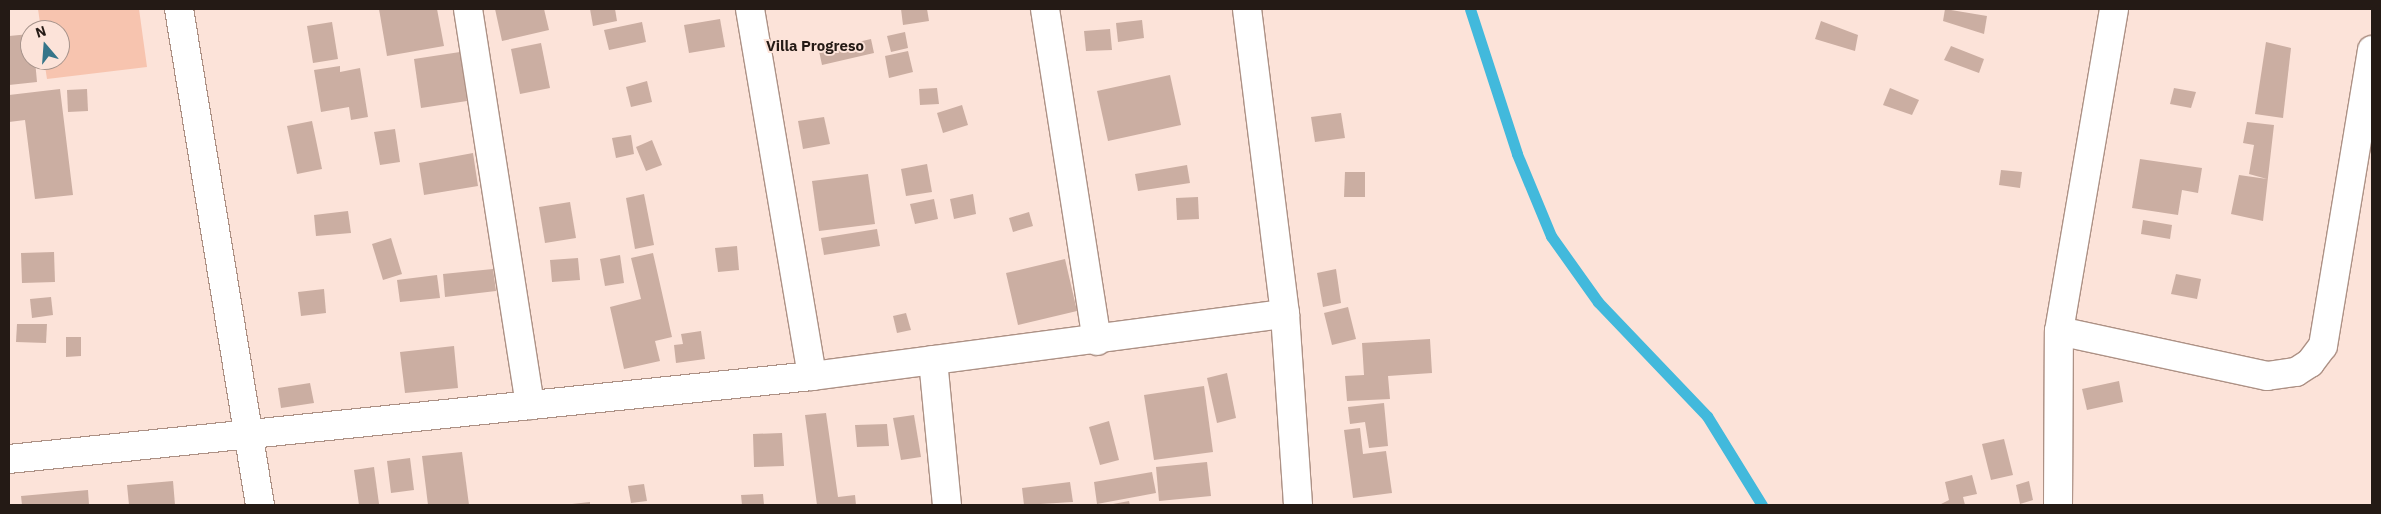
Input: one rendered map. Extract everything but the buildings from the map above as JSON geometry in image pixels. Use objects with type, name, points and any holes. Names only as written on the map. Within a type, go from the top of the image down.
[{"type":"street","points":[[179,9],[246,435],[260,505]]},
{"type":"street","points":[[468,9],[530,405]]},
{"type":"street","points":[[750,9],[812,376]]},
{"type":"street","points":[[1045,9],[1097,341]]},
{"type":"street","points":[[1247,9],[1284,314],[1298,505]]},
{"type":"street","points":[[2058,505],[2059,331],[2114,9]]},
{"type":"street","points":[[2059,331],[2267,376],[2296,372],[2310,363],[2323,346],[2372,50]]},
{"type":"street","points":[[9,459],[812,376],[1097,341],[1284,314]]},
{"type":"street","points":[[933,360],[947,505]]},
{"type":"shaded area","points":[[38,9],[139,9],[147,67],[47,79],[46,70],[70,70],[70,20],[40,20]]},
{"type":"waterway","points":[[1470,9],[1517,154],[1551,236],[1598,302],[1707,416],[1762,505]]},
{"type":"district","name":"Villa Progreso","points":[[815,46]]}]
